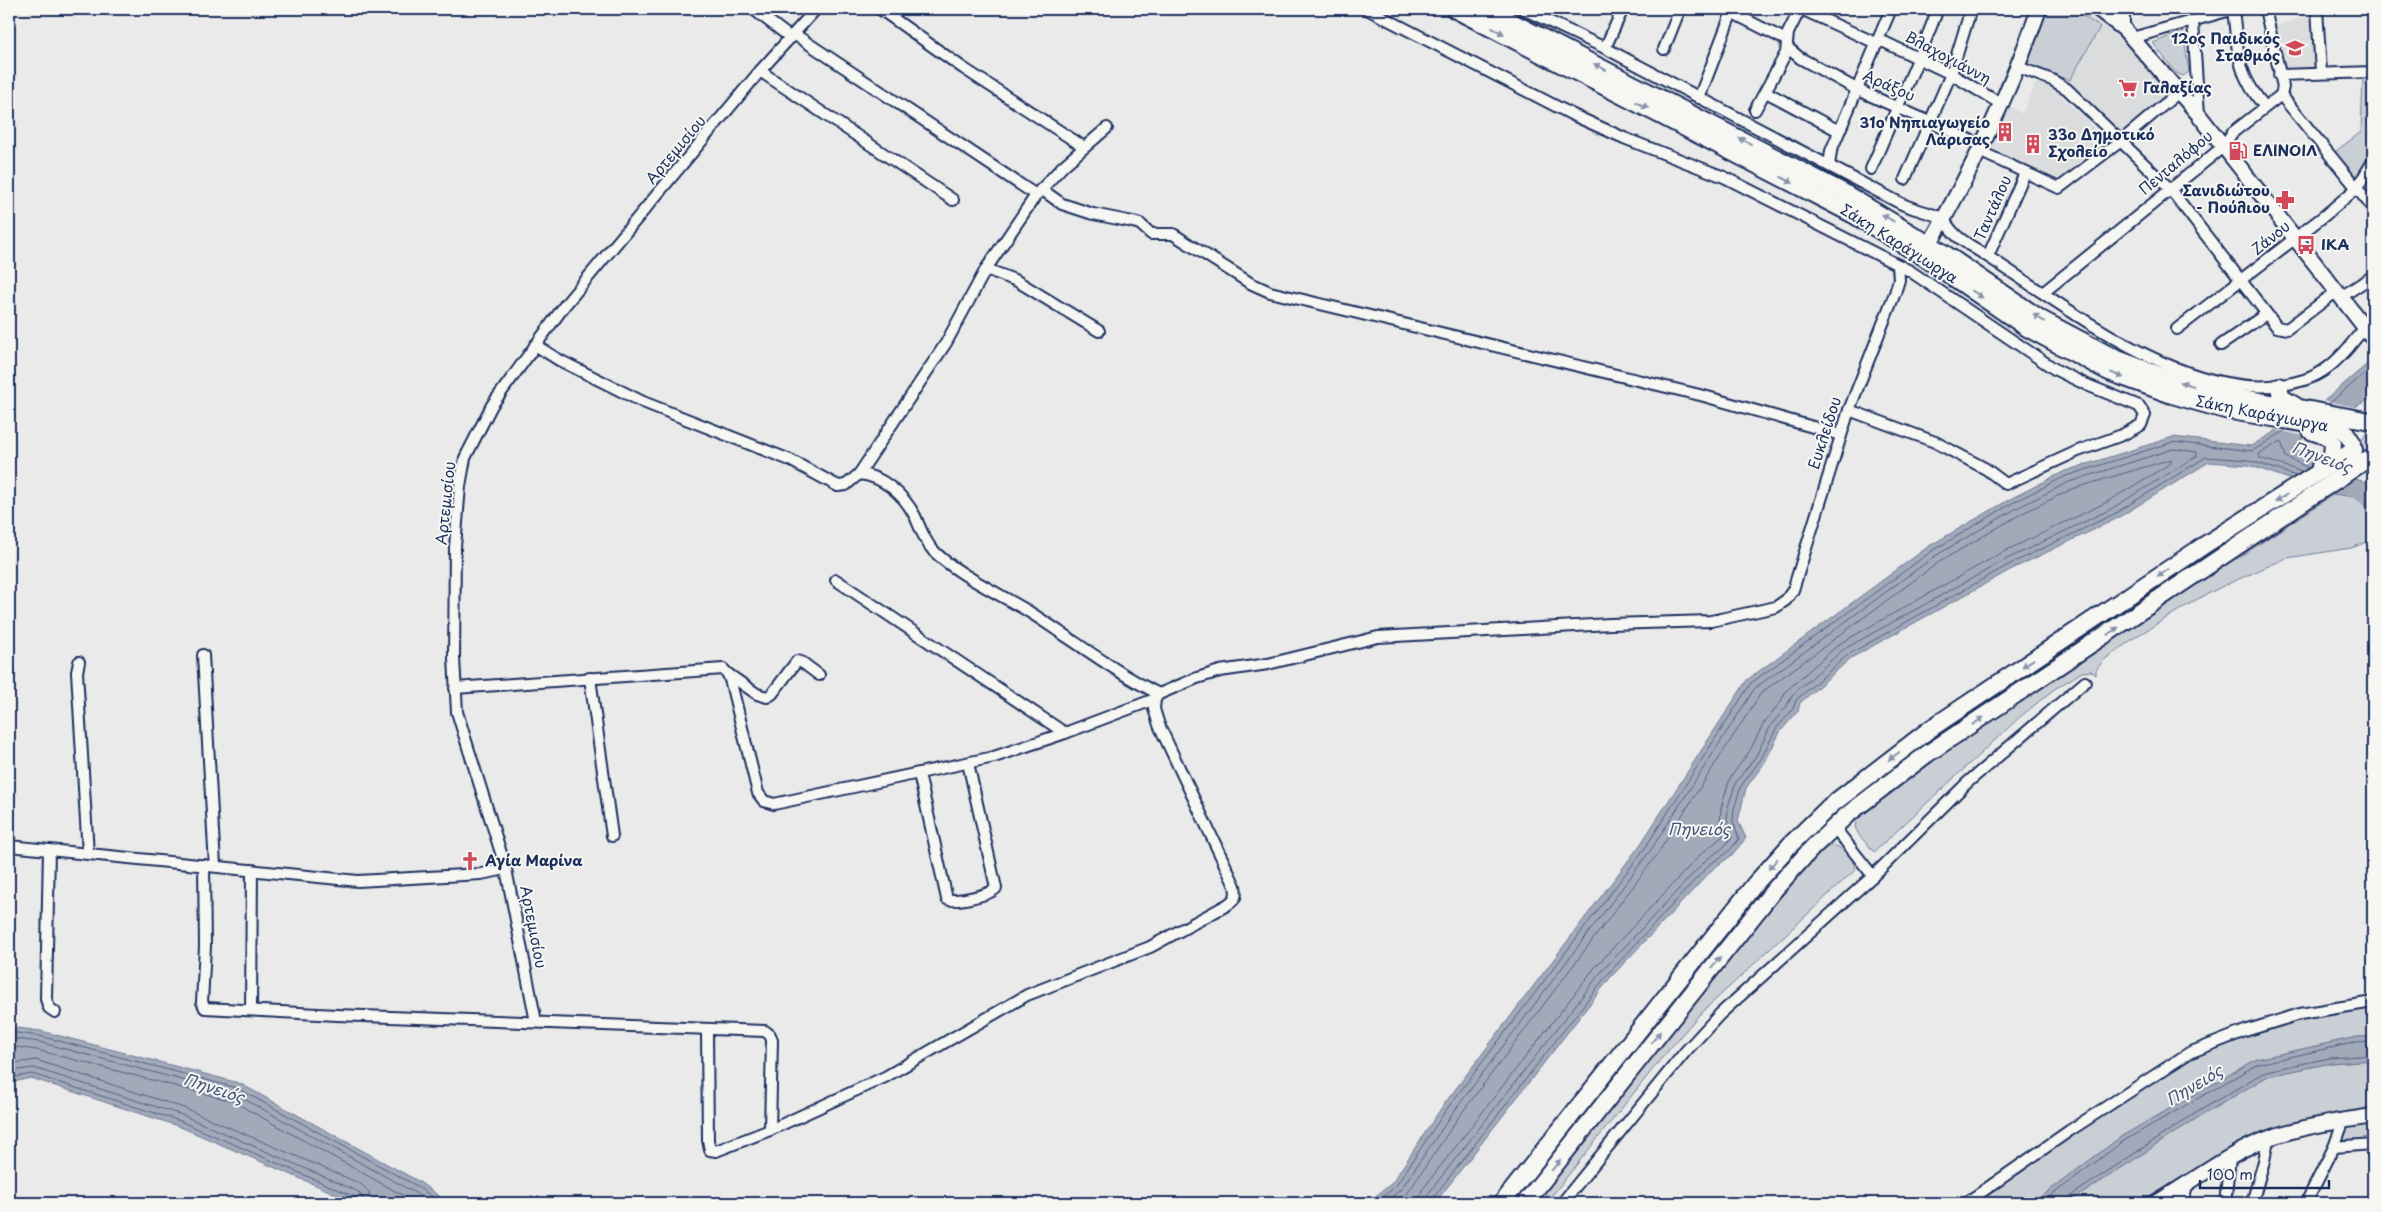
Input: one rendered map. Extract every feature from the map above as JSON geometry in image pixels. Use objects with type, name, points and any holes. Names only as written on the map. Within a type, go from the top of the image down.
[{"type":"main road","name":"Σάκη Καράγιωργα","points":[[1454,9],[1926,250],[2041,319],[2115,358],[2198,388],[2292,410],[2368,420]]},
{"type":"main road","name":"Σάκη Καράγιωργα","points":[[1487,9],[1843,192],[1926,250],[2027,328],[2109,372],[2195,402],[2265,418],[2292,410]]},
{"type":"main road","points":[[2279,386],[2281,397],[2292,410],[2300,428],[2321,433],[2353,447]]},
{"type":"main road","points":[[1525,1203],[1764,902],[1813,847],[1834,827],[1858,805],[1926,754],[2225,556],[2339,464],[2353,447],[2356,430],[2368,420]]},
{"type":"main road","points":[[2339,464],[2334,447],[2353,447]]},
{"type":"main road","points":[[1502,1203],[1755,884],[1812,822],[1847,792],[1930,729],[2203,546],[2339,464]]},
{"type":"street","points":[[753,9],[792,36],[1038,192],[1062,204],[1093,214],[1140,224],[1151,234],[1173,234],[1250,283],[1270,292],[1704,396],[1841,435]]},
{"type":"street","name":"Αρτεμισίου","points":[[536,1022],[506,869],[457,712],[455,688],[455,547],[463,467],[474,439],[492,405],[534,345],[565,305],[760,72],[816,9]]},
{"type":"street","points":[[880,9],[956,63],[1084,147]]},
{"type":"street","points":[[1367,9],[1573,115],[1624,138],[1732,181],[1898,265],[1920,277],[2056,370],[2139,406],[2143,410],[2145,420],[2141,425],[2122,435],[2078,451],[2006,484],[1986,469],[1934,442],[1849,410]]},
{"type":"street","points":[[1523,9],[1605,48],[1910,208],[1943,220]]},
{"type":"street","points":[[1605,48],[1623,9]]},
{"type":"street","points":[[1664,49],[1680,9]]},
{"type":"street","points":[[1755,110],[1766,92],[1787,44],[1789,31],[1800,9]]},
{"type":"street","name":"Βλαχογιάννη","points":[[1800,9],[1919,57],[2002,104]]},
{"type":"street","points":[[1829,166],[1831,151],[1879,42],[1890,9]]},
{"type":"street","points":[[1872,168],[1899,107],[1938,9]]},
{"type":"street","points":[[1905,179],[1952,74],[1971,9]]},
{"type":"street","points":[[1926,250],[2002,104],[2039,9]]},
{"type":"street","points":[[2098,9],[2128,33],[2200,115],[2339,294],[2370,330]]},
{"type":"street","points":[[2124,9],[2128,33]]},
{"type":"street","points":[[2128,33],[2193,21],[2217,11],[2234,9],[2242,72],[2247,83],[2265,107]]},
{"type":"street","points":[[2265,9],[2283,86],[2281,95],[2373,208]]},
{"type":"street","points":[[2317,9],[2321,72]]},
{"type":"street","points":[[1699,98],[1730,10]]},
{"type":"street","name":"Αράξου","points":[[1730,10],[1787,44],[1800,58],[1858,90],[1932,121],[2025,173],[2059,188],[2121,141]]},
{"type":"street","points":[[2193,21],[2200,115]]},
{"type":"street","points":[[2018,67],[2052,80],[2067,89],[2170,189],[2240,282],[2277,327],[2284,330],[2339,294],[2373,276]]},
{"type":"street","points":[[760,72],[953,200]]},
{"type":"street","points":[[2279,75],[2321,72],[2373,72]]},
{"type":"street","points":[[1766,92],[1839,131]]},
{"type":"street","points":[[2121,141],[2179,92]]},
{"type":"street","name":"Πενταλόφου","points":[[2044,292],[2224,146],[2232,133],[2281,95]]},
{"type":"street","points":[[534,345],[559,360],[643,402],[790,460],[838,486],[846,485],[860,474],[946,343],[986,269],[1038,192],[1084,147],[1107,128]]},
{"type":"street","name":"Ζάνου","points":[[2177,328],[2240,282],[2357,188],[2373,161]]},
{"type":"street","name":"Ταντάλου","points":[[1988,256],[2025,173]]},
{"type":"street","name":"Σάκη Καράγιωργα","points":[[1943,220],[1958,237],[2113,339],[2178,368],[2226,383],[2247,386],[2279,386],[2306,379],[2327,368],[2370,330]]},
{"type":"street","name":"Ευκλείδου","points":[[1157,696],[1197,678],[1220,671],[1268,664],[1378,637],[1610,624],[1711,621],[1776,606],[1786,600],[1792,590],[1849,410],[1895,293],[1899,280],[1898,265]]},
{"type":"street","points":[[986,269],[1018,281],[1100,331]]},
{"type":"street","points":[[2221,346],[2266,314]]},
{"type":"street","points":[[860,474],[870,475],[896,491],[909,507],[932,549],[945,561],[1039,618],[1157,696]]},
{"type":"street","points":[[836,580],[1065,733]]},
{"type":"street","points":[[203,655],[216,866]]},
{"type":"street","points":[[455,688],[719,668],[757,694],[767,697],[772,694],[797,661],[803,663],[819,675]]},
{"type":"street","points":[[79,662],[76,672],[88,854]]},
{"type":"street","points":[[728,674],[758,793],[768,804],[968,763],[1065,733],[1157,696]]},
{"type":"street","points":[[590,678],[612,836]]},
{"type":"street","points":[[1562,1203],[1603,1150],[1709,1025],[1873,876],[1968,782],[2085,682]]},
{"type":"street","points":[[707,1031],[708,1140],[710,1150],[716,1152],[770,1130],[885,1076],[1027,995],[1150,947],[1234,900],[1237,894],[1235,886],[1206,828],[1156,718],[1154,709],[1157,696]]},
{"type":"street","points":[[919,774],[947,899],[954,901],[990,893],[996,888],[968,763]]},
{"type":"street","points":[[1834,827],[1873,876]]},
{"type":"street","points":[[9,846],[379,881],[481,874],[506,869]]},
{"type":"street","points":[[49,850],[46,999],[49,1008],[55,1012]]},
{"type":"street","points":[[204,865],[202,1002],[205,1008],[707,1031],[754,1030],[765,1032],[770,1035],[772,1040],[770,1130]]},
{"type":"street","points":[[251,1010],[252,870]]},
{"type":"street","points":[[1966,1203],[2069,1131],[2189,1054],[2245,1030],[2300,1014],[2373,1002]]},
{"type":"street","points":[[2156,1203],[2230,1158],[2268,1139],[2313,1126],[2373,1116]]},
{"type":"street","points":[[2306,1203],[2334,1147],[2344,1120]]},
{"type":"street","points":[[2252,1203],[2267,1151],[2268,1139]]},
{"type":"street","points":[[2334,1147],[2373,1144]]},
{"type":"street","points":[[2225,1203],[2230,1158]]},
{"type":"street","points":[[2182,1203],[2186,1186]]},
{"type":"shaded area","points":[[2044,9],[2082,9],[2103,20],[2135,48],[2170,92],[2120,135],[2082,93],[2065,81],[2025,66]]},
{"type":"shaded area","points":[[2048,9],[2072,9],[2100,27],[2070,80],[2027,66]]},
{"type":"shaded area","name":"12ος Παιδικός Σταθμός","points":[[2312,15],[2315,70],[2281,72],[2271,27]]},
{"type":"shaded area","points":[[2183,31],[2189,72],[2183,76],[2176,73],[2153,43]]},
{"type":"shaded area","points":[[2363,75],[2373,75],[2373,150],[2354,179],[2332,154],[2361,132]]},
{"type":"shaded area","points":[[2037,80],[2052,87],[2109,143],[2058,183],[1984,150],[2007,104],[2022,114]]},
{"type":"shaded area","points":[[2373,431],[2373,456],[2365,453],[2361,442],[2365,435]]},
{"type":"shaded area","points":[[2334,494],[2354,496],[2373,511],[2373,540],[2351,548],[2287,558],[2196,600],[2137,636],[2104,660],[2096,670],[2096,675],[2091,671],[2082,672],[2053,690],[2020,717],[1874,852],[1859,835],[1855,827],[1857,817],[1947,751],[2232,558],[2237,559]]},
{"type":"shaded area","points":[[2213,549],[1920,747],[1867,785],[1833,814],[1764,887],[1514,1203],[1508,1203],[1751,897],[1851,792],[2101,620]]},
{"type":"shaded area","points":[[1834,845],[1851,858],[1855,870],[1698,1016],[1661,1059],[1546,1203],[1536,1203],[1758,923],[1815,858],[1827,847]]},
{"type":"shaded area","points":[[2373,1003],[2373,1037],[2357,1037],[2257,1059],[2122,1136],[2033,1203],[1976,1203],[2090,1123],[2193,1058],[2300,1014]]},
{"type":"shaded area","points":[[2373,1060],[2373,1106],[2367,1106],[2366,1110],[2277,1131],[2151,1203],[2068,1203],[2194,1120],[2268,1076],[2331,1063]]},
{"type":"shaded area","points":[[2373,1121],[2373,1138],[2341,1141],[2349,1126]]},
{"type":"water","name":"Πηνειός","points":[[2373,359],[2373,397],[2310,432],[2293,448],[2356,479],[2373,484],[2373,511],[2354,497],[2334,494],[2248,465],[2209,462],[2116,519],[2012,569],[1851,658],[1800,703],[1798,711],[1780,732],[1765,762],[1746,788],[1738,821],[1746,838],[1731,856],[1714,868],[1610,978],[1435,1203],[1367,1203],[1392,1183],[1442,1107],[1640,845],[1747,680],[1929,546],[2012,498],[2065,471],[2173,437],[2251,446],[2324,401]]},
{"type":"water","points":[[9,1027],[41,1031],[239,1083],[418,1181],[449,1203],[357,1203],[178,1126],[31,1078],[9,1083]]},
{"type":"water","name":"Πηνειός","points":[[2357,1037],[2373,1037],[2373,1060],[2331,1063],[2268,1076],[2194,1120],[2068,1203],[2033,1203],[2122,1136],[2257,1059]]},
{"type":"pier","points":[[2320,400],[2359,408],[2309,437],[2273,429]]},
{"type":"place","name":"12ος Παιδικός Σταθμός","points":[[2295,48]]},
{"type":"place","name":"Γαλαξίας","points":[[2128,88]]},
{"type":"place","name":"31ο Νηπιαγωγείο Λάρισας","points":[[2005,132]]},
{"type":"place","name":"33ο Δημοτικό Σχολείο","points":[[2033,144]]},
{"type":"place","name":"ΕΛΙΝΟΙΛ","points":[[2238,151]]},
{"type":"place","name":"Σανιδιώτου - Πούλιου","points":[[2285,200]]},
{"type":"place","name":"ΙΚΑ","points":[[2306,245]]},
{"type":"place","name":"Αγία Μαρίνα","points":[[470,861]]}]
